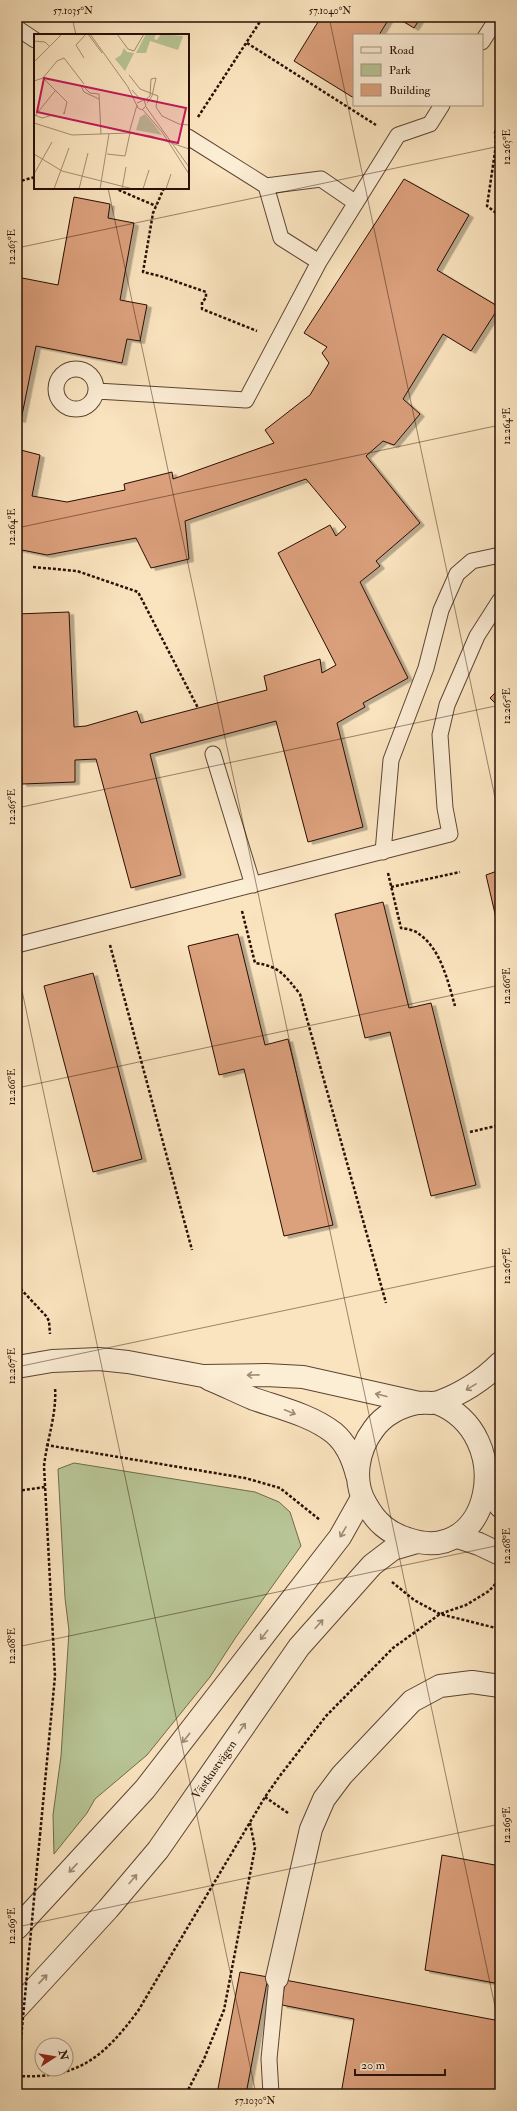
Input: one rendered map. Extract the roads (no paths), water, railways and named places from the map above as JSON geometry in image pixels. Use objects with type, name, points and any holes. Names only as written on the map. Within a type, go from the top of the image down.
[{"type":"street","points":[[17,1367],[52,1361],[99,1359],[128,1362],[202,1376],[266,1375],[303,1377],[456,1408],[473,1418],[497,1445],[499,1474],[497,1502],[473,1527],[458,1537],[438,1543],[417,1542],[394,1535],[375,1519],[360,1489],[352,1458],[344,1444],[333,1433],[290,1411],[252,1398],[202,1376]]},
{"type":"street","points":[[17,1928],[145,1789],[340,1537],[360,1489],[359,1462],[364,1444],[373,1429],[386,1416],[402,1407],[428,1403],[471,1388],[500,1363]]},
{"type":"street","points":[[458,1537],[479,1544],[500,1554]]},
{"type":"street","name":"Västkustvägen","points":[[17,2008],[108,1909],[158,1850],[299,1647],[372,1566],[393,1549],[417,1542]]},
{"type":"street","points":[[277,1978],[311,1829],[324,1799],[342,1775],[412,1701],[440,1686],[472,1682],[500,1686]]},
{"type":"lane","points":[[483,40],[498,17]]},
{"type":"lane","points":[[17,28],[34,39]]},
{"type":"lane","points":[[97,391],[246,400],[319,262],[396,138],[398,135],[430,124],[441,106]]},
{"type":"lane","points":[[189,138],[266,186],[321,179],[356,203]]},
{"type":"lane","points":[[266,186],[281,238],[319,262]]},
{"type":"lane","points":[[383,852],[392,760],[426,668],[441,610],[457,574],[472,560],[500,555]]},
{"type":"lane","points":[[17,946],[450,834],[445,808],[440,735],[447,706],[477,636],[500,600]]},
{"type":"lane","points":[[213,754],[252,885]]},
{"type":"lane","points":[[271,2094],[269,2059],[277,1978]]}]
